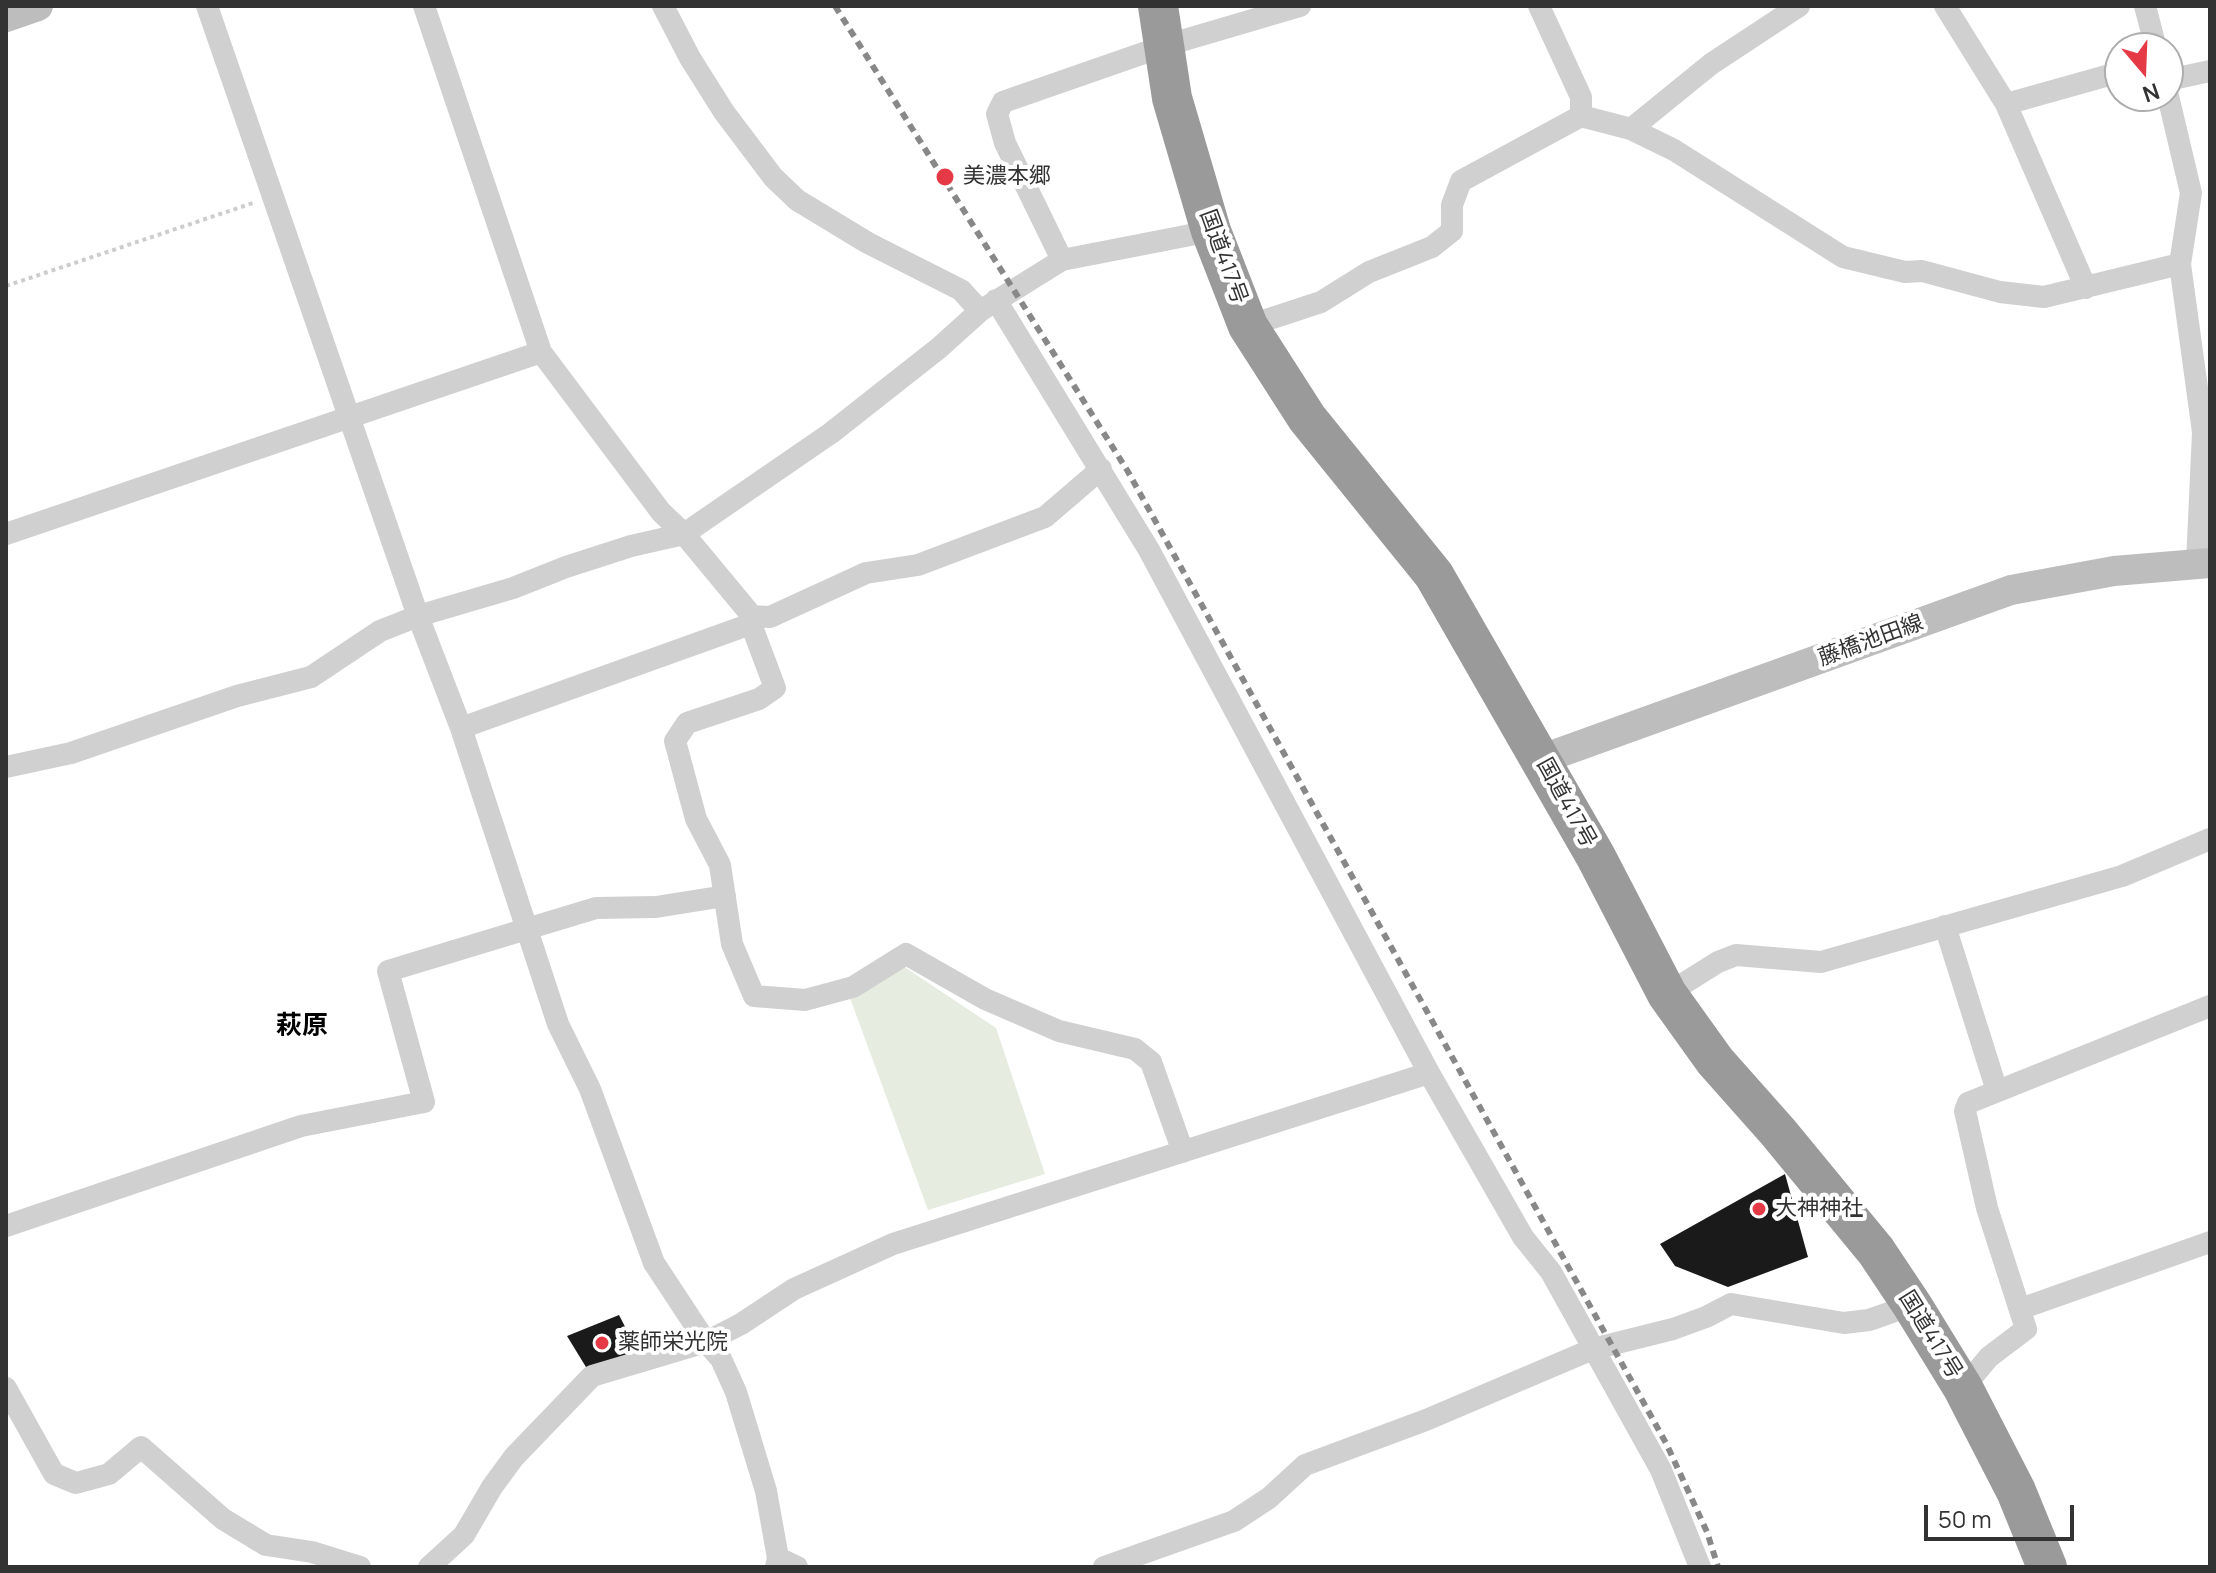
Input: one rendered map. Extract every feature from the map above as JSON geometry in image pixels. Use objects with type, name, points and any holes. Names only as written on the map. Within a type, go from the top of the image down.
[{"type":"highway","name":"国道417号","points":[[1158,6],[1172,98],[1211,231],[1248,326],[1307,418],[1434,575],[1542,759],[1667,994],[1715,1061],[1876,1251],[1912,1305],[1963,1388],[2016,1491],[2047,1567]]},
{"type":"main road","points":[[6,17],[38,6]]},
{"type":"main road","name":"藤橋池田線","points":[[1542,759],[2011,590],[2114,571],[2204,563]]},
{"type":"street","points":[[207,6],[418,616],[461,728],[558,1024],[590,1089],[654,1263],[706,1342],[721,1359],[736,1392],[784,1564]]},
{"type":"street","points":[[424,6],[541,352],[661,512],[684,534],[750,620],[775,688],[759,699],[687,723],[675,741],[696,819],[720,865],[732,944],[754,996],[805,1000],[853,987],[906,954],[985,999],[1059,1031],[1135,1049],[1151,1062],[1183,1152]]},
{"type":"street","points":[[663,6],[690,58],[724,112],[773,177],[797,200],[868,243],[988,305],[1101,469],[1227,691],[1429,1073],[1523,1237],[1551,1272],[1661,1470],[1700,1567]]},
{"type":"street","points":[[1062,260],[1005,143],[997,114],[1003,102],[1164,46],[1300,6]]},
{"type":"street","points":[[1539,6],[1581,97],[1581,116]]},
{"type":"street","points":[[1631,129],[1711,64],[1799,6]]},
{"type":"street","points":[[1945,6],[2006,104],[2086,288]]},
{"type":"street","points":[[2145,6],[2152,32]]},
{"type":"street","points":[[2184,77],[2210,71]]},
{"type":"street","points":[[2006,104],[2104,76]]},
{"type":"street","points":[[2172,112],[2191,193],[2180,264],[2203,432],[2204,563]]},
{"type":"street","points":[[1248,326],[1321,302],[1369,272],[1432,247],[1452,231],[1452,205],[1461,181],[1581,116],[1631,129],[1674,150],[1843,257],[1905,272],[1922,271],[2000,292],[2044,297],[2180,264]]},
{"type":"street","points":[[6,767],[71,753],[237,696],[311,677],[380,631],[418,616],[513,588],[631,546],[684,534],[831,433],[988,305],[1062,260],[1211,231]]},
{"type":"street","points":[[6,534],[541,352]]},
{"type":"street","points":[[461,728],[750,620],[770,617],[866,573],[918,565],[1045,517],[1101,469]]},
{"type":"street","points":[[1667,994],[1718,962],[1736,955],[1821,962],[2122,876],[2210,839]]},
{"type":"street","points":[[6,1226],[301,1126],[424,1102],[388,971],[596,908],[656,907],[725,896]]},
{"type":"street","points":[[1945,926],[1997,1091]]},
{"type":"street","points":[[1963,1388],[1989,1357],[2026,1329],[1987,1208],[1965,1111],[1968,1103],[2210,1006]]},
{"type":"street","points":[[429,1567],[464,1535],[514,1457],[592,1376],[706,1342],[741,1324],[794,1289],[893,1244],[1429,1073]]},
{"type":"street","points":[[2020,1309],[2210,1242]]},
{"type":"street","points":[[1104,1567],[1143,1561],[1234,1521],[1269,1498],[1305,1465],[1426,1420],[1593,1349],[1673,1329],[1731,1304],[1844,1323],[1869,1320],[1912,1305]]},
{"type":"street","points":[[6,1388],[54,1474],[76,1483],[109,1474],[141,1447],[223,1519],[266,1545],[312,1552],[360,1567]]},
{"type":"path","points":[[6,286],[274,195]]},
{"type":"shaded area","points":[[903,966],[996,1028],[1045,1174],[928,1210],[850,998]]},
{"type":"building","name":"大神神社","points":[[1785,1174],[1808,1257],[1728,1287],[1675,1266],[1660,1244]]},
{"type":"building","name":"薬師栄光院","points":[[619,1315],[637,1350],[589,1372],[567,1336]]},
{"type":"railway","points":[[835,6],[1127,470],[1667,1445],[1707,1532],[1718,1567]]},
{"type":"place","name":"美濃本郷","points":[[945,177]]},
{"type":"place","name":"大神神社","points":[[1759,1209]]},
{"type":"place","name":"薬師栄光院","points":[[602,1343]]},
{"type":"district","name":"萩原","points":[[302,1027]]}]
